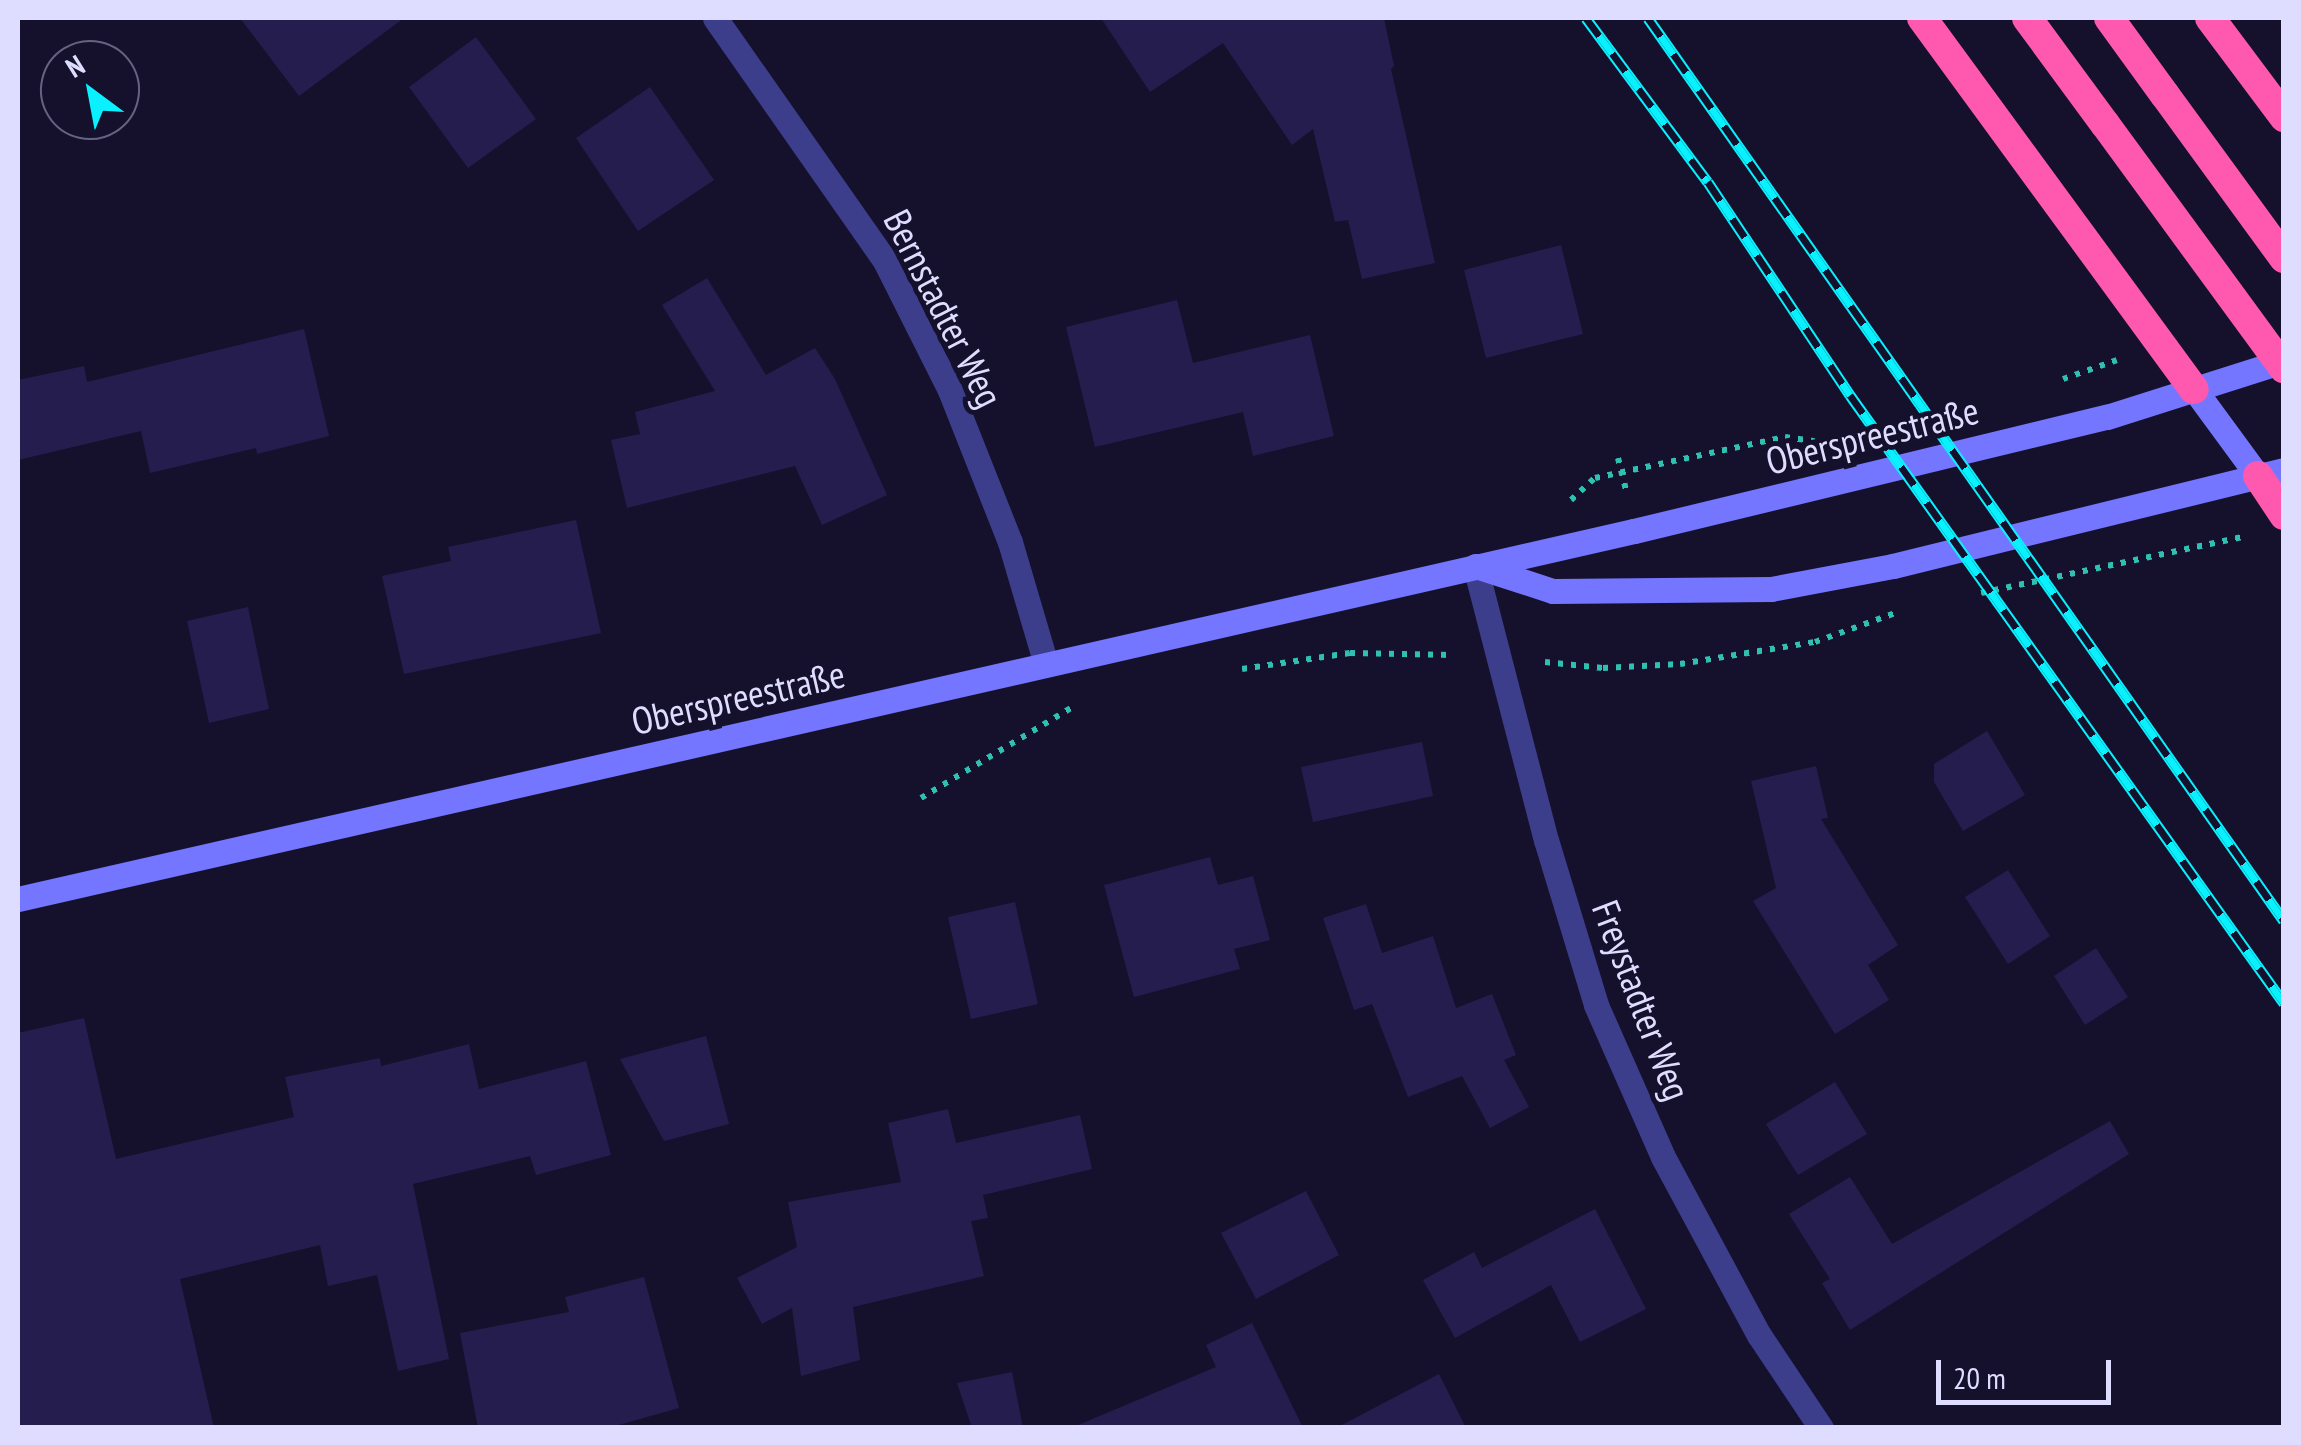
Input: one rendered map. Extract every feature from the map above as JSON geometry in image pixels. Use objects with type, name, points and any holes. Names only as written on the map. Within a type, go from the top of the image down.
[{"type":"highway","points":[[1922,18],[2194,389]]},
{"type":"highway","points":[[2027,18],[2284,365]]},
{"type":"highway","points":[[2109,18],[2284,258]]},
{"type":"highway","points":[[2210,18],[2284,117]]},
{"type":"highway","points":[[2271,473],[2284,515]]},
{"type":"main road","name":"Oberspreestraße","points":[[18,899],[1475,566],[2088,421],[2284,365]]},
{"type":"main road","points":[[1475,566],[1553,591],[1771,590],[1893,566],[2271,473],[2194,389]]},
{"type":"street","name":"Bernstadter Weg","points":[[716,18],[885,261],[949,388],[1010,542],[1046,664]]},
{"type":"street","name":"Freystadter Weg","points":[[1475,566],[1596,1005],[1663,1157],[1760,1335],[1821,1428]]},
{"type":"path","points":[[1570,502],[1595,478],[1785,437],[1824,442]]},
{"type":"path","points":[[1618,458],[1626,492]]},
{"type":"path","points":[[2157,555],[2251,535]]},
{"type":"path","points":[[1238,669],[1350,653],[1497,656]]},
{"type":"path","points":[[921,798],[1087,698]]},
{"type":"building","points":[[240,18],[404,18],[299,96]]},
{"type":"building","points":[[1101,18],[1384,18],[1394,66],[1391,69],[1435,263],[1362,279],[1348,220],[1335,222],[1313,129],[1292,145],[1223,43],[1150,92]]},
{"type":"building","points":[[476,37],[536,119],[468,168],[409,87]]},
{"type":"building","points":[[650,87],[714,180],[638,231],[576,138]]},
{"type":"building","points":[[1561,245],[1583,334],[1486,358],[1464,270]]},
{"type":"building","points":[[707,278],[766,375],[815,348],[835,379],[887,495],[822,525],[795,466],[627,508],[611,440],[640,434],[635,412],[715,391],[662,305]]},
{"type":"building","points":[[1177,300],[1193,363],[1310,335],[1334,436],[1253,456],[1243,412],[1095,447],[1066,327]]},
{"type":"building","points":[[304,329],[329,436],[257,454],[256,448],[150,473],[141,431],[18,460],[18,380],[84,366],[87,382]]},
{"type":"building","points":[[576,520],[601,633],[404,674],[382,576],[451,561],[448,547]]},
{"type":"building","points":[[248,607],[269,709],[209,723],[187,621]]},
{"type":"building","points":[[1987,731],[2025,795],[1963,831],[1934,782],[1934,764]]},
{"type":"building","points":[[1422,742],[1433,796],[1313,822],[1301,767]]},
{"type":"building","points":[[1816,766],[1828,818],[1821,819],[1898,945],[1868,965],[1889,1000],[1835,1034],[1753,901],[1776,888],[1751,781]]},
{"type":"building","points":[[1210,857],[1218,885],[1253,876],[1270,940],[1234,949],[1240,969],[1134,997],[1104,885]]},
{"type":"building","points":[[2008,870],[2050,936],[2008,964],[1965,897]]},
{"type":"building","points":[[1015,902],[1038,1004],[971,1019],[948,917]]},
{"type":"building","points":[[1366,904],[1382,953],[1433,936],[1456,1008],[1492,994],[1516,1055],[1504,1060],[1529,1107],[1490,1128],[1462,1076],[1408,1097],[1372,1004],[1354,1010],[1323,918]]},
{"type":"building","points":[[2096,948],[2128,997],[2085,1025],[2054,976]]},
{"type":"building","points":[[84,1018],[116,1159],[294,1117],[285,1077],[380,1058],[381,1066],[469,1044],[479,1089],[586,1061],[611,1155],[536,1175],[530,1156],[413,1184],[449,1359],[398,1371],[377,1275],[328,1286],[320,1245],[180,1279],[214,1428],[18,1428],[18,1033]]},
{"type":"building","points":[[706,1036],[729,1124],[664,1141],[620,1059]]},
{"type":"building","points":[[1835,1082],[1867,1134],[1798,1175],[1766,1124]]},
{"type":"building","points":[[948,1109],[956,1143],[1080,1115],[1092,1169],[983,1195],[988,1218],[971,1221],[984,1276],[853,1307],[860,1360],[801,1376],[792,1308],[762,1324],[737,1278],[797,1247],[788,1202],[901,1182],[888,1123]]},
{"type":"building","points":[[2110,1121],[2129,1154],[1850,1330],[1822,1283],[1830,1279],[1789,1214],[1850,1177],[1892,1244]]},
{"type":"building","points":[[1306,1191],[1339,1255],[1256,1299],[1221,1233]]},
{"type":"building","points":[[1595,1209],[1646,1309],[1580,1342],[1551,1285],[1455,1338],[1423,1280],[1474,1252],[1482,1268]]},
{"type":"building","points":[[644,1277],[679,1408],[608,1428],[478,1428],[460,1333],[569,1312],[565,1297]]},
{"type":"building","points":[[1252,1323],[1303,1428],[1071,1428],[1216,1367],[1206,1345]]},
{"type":"building","points":[[1012,1372],[1023,1428],[972,1428],[957,1383]]},
{"type":"building","points":[[1439,1374],[1466,1428],[1336,1428]]},
{"type":"railway","points":[[1586,18],[1708,182],[1850,395],[2284,1003]]},
{"type":"railway","points":[[1648,18],[2284,921]]}]
